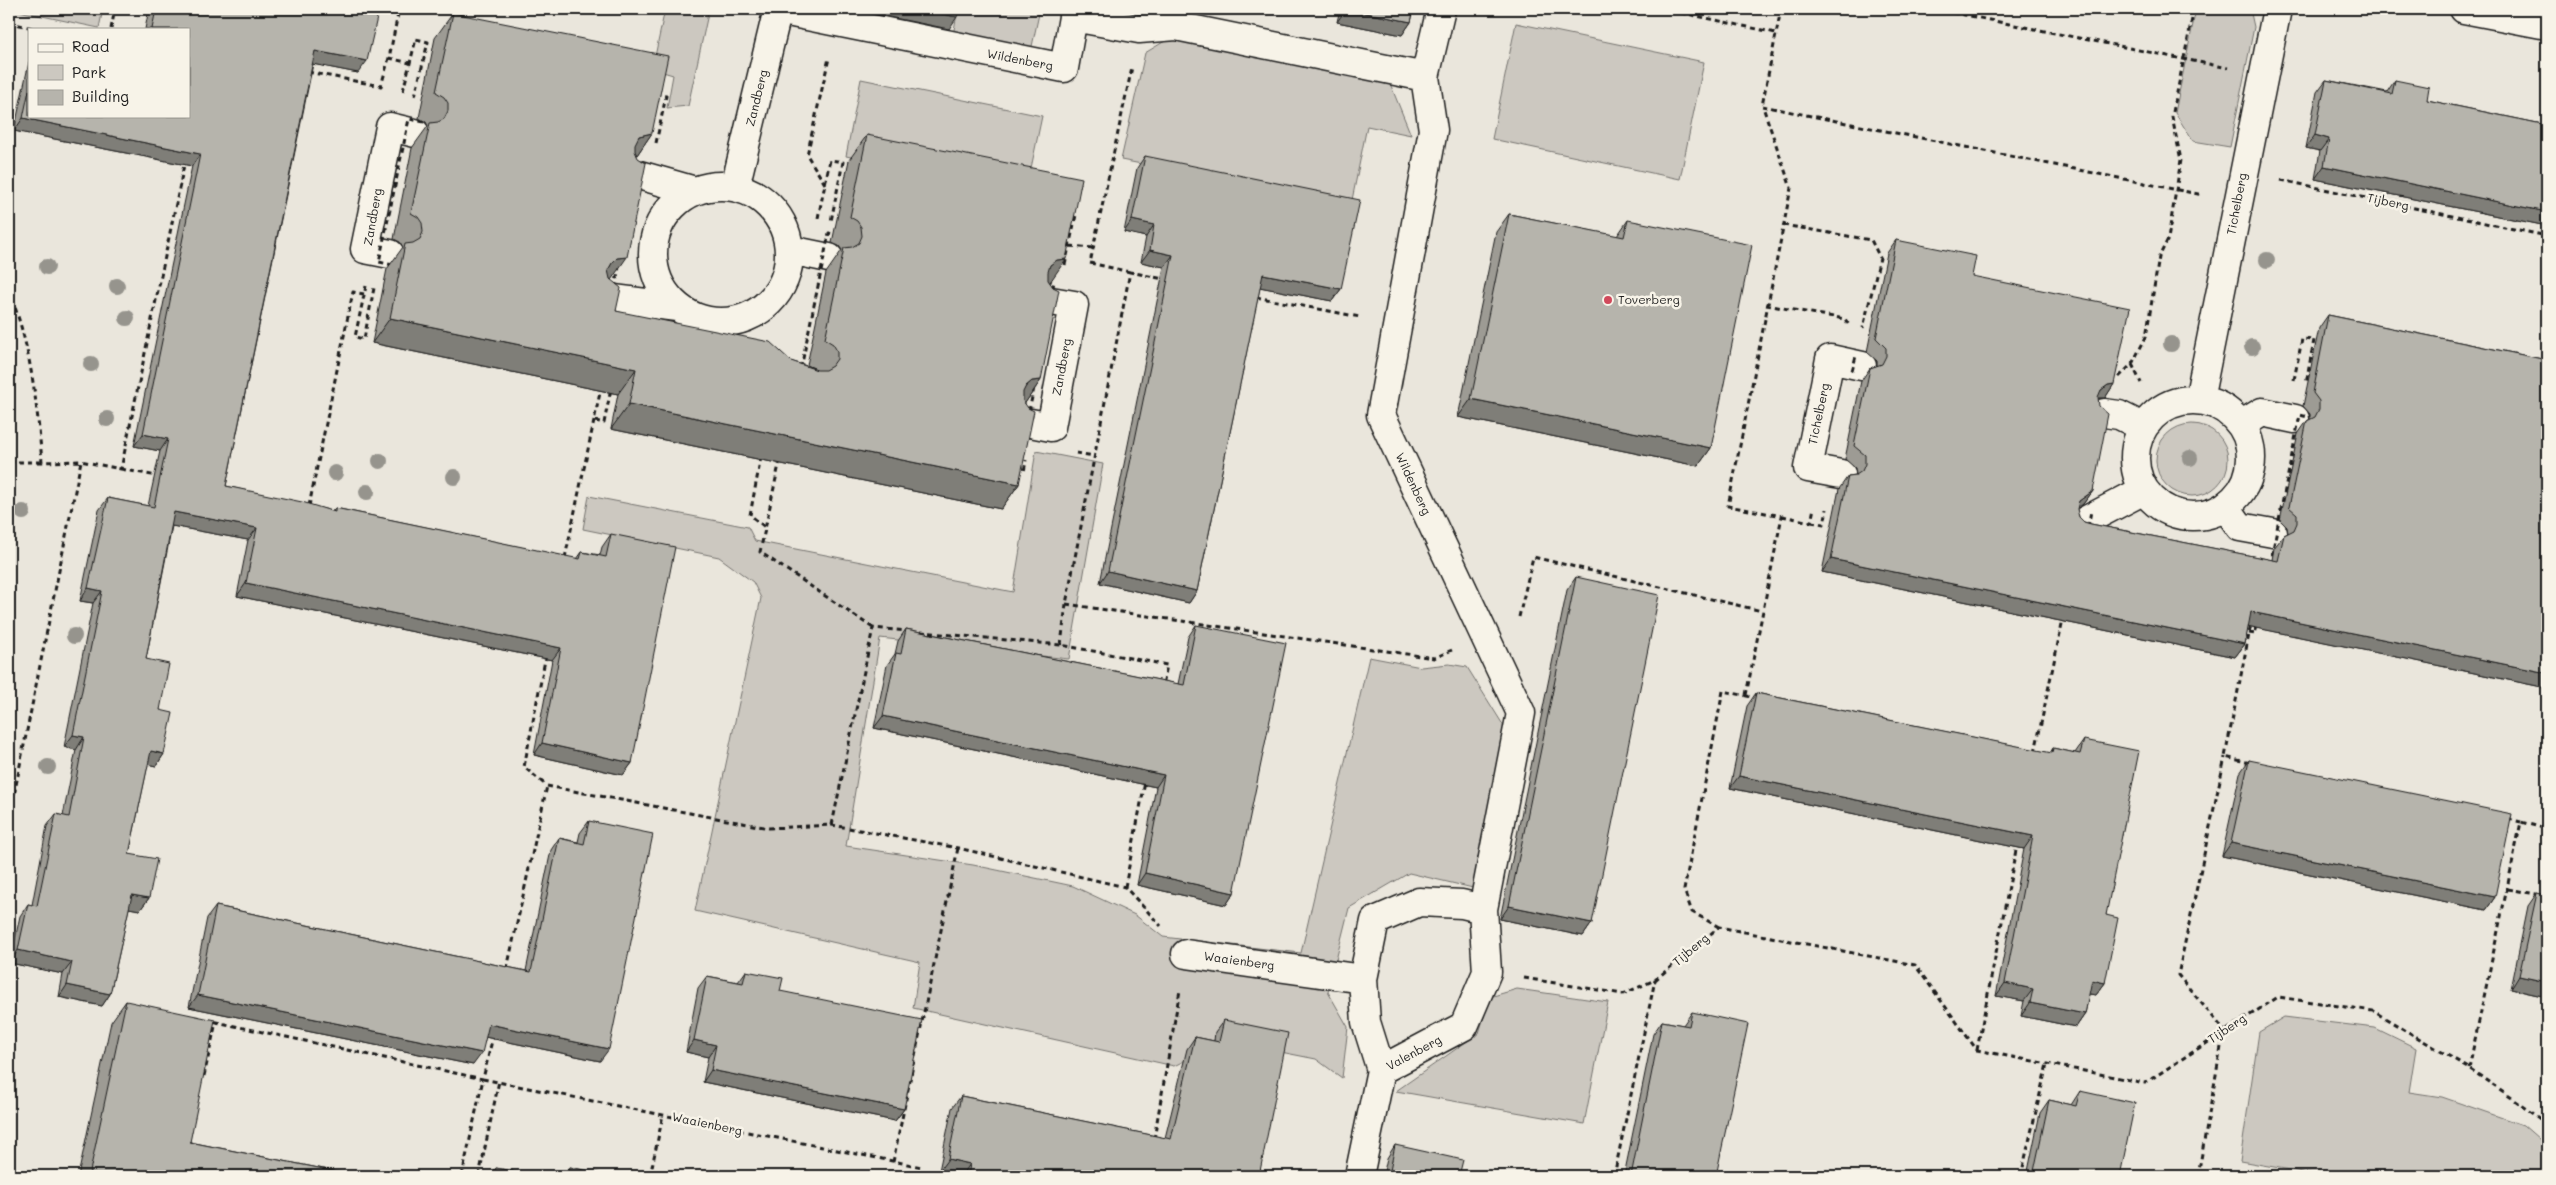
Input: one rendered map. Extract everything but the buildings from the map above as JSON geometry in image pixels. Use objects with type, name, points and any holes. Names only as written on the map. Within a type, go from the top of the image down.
[{"type":"street","name":"Wildenberg","points":[[778,9],[836,23],[1064,68],[1073,17],[1140,29],[1176,26],[1426,78]]},
{"type":"street","name":"Zandberg","points":[[735,187],[778,9]]},
{"type":"street","points":[[1397,324],[1433,130],[1426,78],[1441,9]]},
{"type":"street","name":"Tichelberg","points":[[2199,400],[2277,9]]},
{"type":"street","points":[[2464,9],[2547,25]]},
{"type":"street","name":"Zandberg","points":[[384,261],[365,249],[390,127],[414,123]]},
{"type":"street","points":[[640,175],[695,191]]},
{"type":"street","points":[[715,186],[735,187],[756,195],[773,209],[785,228],[819,246],[788,270],[780,289],[768,304],[752,316],[732,322],[713,323],[694,317],[678,308],[662,290],[654,268],[653,244],[661,222],[675,203],[695,191],[715,186]]},
{"type":"street","name":"Zandberg","points":[[1024,419],[1050,428],[1074,305],[1050,293]]},
{"type":"street","points":[[610,296],[678,308]]},
{"type":"street","points":[[732,322],[752,344]]},
{"type":"street","name":"Wildenberg","points":[[1397,324],[1381,416],[1484,636]]},
{"type":"street","name":"Tichelberg","points":[[1841,474],[1808,468],[1830,359],[1857,366]]},
{"type":"street","points":[[2199,400],[2216,404],[2230,412],[2241,425],[2249,442],[2252,460],[2248,478],[2239,494],[2226,507],[2209,515],[2190,517],[2172,514],[2156,504],[2144,490],[2136,475],[2134,458],[2136,442],[2143,427],[2162,408],[2180,401],[2199,400]]},
{"type":"street","points":[[2104,412],[2119,415],[2143,427]]},
{"type":"street","points":[[2241,425],[2262,412],[2301,415]]},
{"type":"street","points":[[2088,516],[2144,490]]},
{"type":"street","points":[[2226,507],[2240,527],[2277,537]]},
{"type":"street","points":[[1484,636],[1521,713],[1483,909],[1487,972]]},
{"type":"street","points":[[1381,1070],[1366,1022],[1363,979],[1375,921],[1419,902],[1462,904],[1483,909]]},
{"type":"street","name":"Waaienberg","points":[[1186,954],[1363,979]]},
{"type":"street","name":"Valenberg","points":[[1359,1176],[1381,1070],[1464,1026],[1487,972]]},
{"type":"path","points":[[111,28],[116,9]]},
{"type":"path","points":[[304,71],[381,86],[390,58],[399,9]]},
{"type":"path","points":[[1664,9],[1776,33]]},
{"type":"path","points":[[1781,9],[1762,106],[1791,188],[1728,506],[1811,522],[1814,504]]},
{"type":"path","points":[[1935,9],[2263,76]]},
{"type":"path","points":[[2116,380],[2132,364],[2146,337],[2159,257],[2168,239],[2178,190],[2181,160],[2172,117],[2194,9]]},
{"type":"path","points":[[9,23],[33,28]]},
{"type":"path","points":[[824,184],[807,155],[836,23]]},
{"type":"path","points":[[1140,29],[1090,263],[1168,280]]},
{"type":"path","points":[[376,282],[364,339],[355,337],[364,294],[384,261],[414,123],[410,63],[416,39],[428,42],[414,100]]},
{"type":"path","points":[[390,58],[410,63]]},
{"type":"path","points":[[640,175],[666,96],[656,95],[654,104]]},
{"type":"path","points":[[1762,106],[2237,202]]},
{"type":"path","points":[[121,469],[185,158]]},
{"type":"path","points":[[800,373],[819,246],[824,184],[830,160],[843,162],[819,246]]},
{"type":"path","name":"Tijberg","points":[[2237,202],[2268,177],[2547,236]]},
{"type":"path","points":[[1050,293],[1070,246],[1076,214],[1068,213]]},
{"type":"path","points":[[1783,225],[1871,240],[1880,258],[1863,329]]},
{"type":"path","points":[[1070,246],[1093,248]]},
{"type":"path","points":[[610,296],[619,265]]},
{"type":"path","points":[[1061,646],[1066,604],[1130,272]]},
{"type":"path","points":[[1050,293],[1056,273]]},
{"type":"path","points":[[9,291],[28,353],[37,406],[42,462]]},
{"type":"path","points":[[309,506],[353,292],[364,294]]},
{"type":"path","points":[[1254,296],[1397,324]]},
{"type":"path","points":[[2268,569],[2277,537],[2301,415],[2302,338],[2314,340],[2305,387]]},
{"type":"path","points":[[2132,364],[2141,384]]},
{"type":"path","points":[[1024,419],[1036,378]]},
{"type":"path","points":[[563,568],[602,384]]},
{"type":"path","points":[[595,421],[604,423],[612,385]]},
{"type":"path","points":[[763,448],[750,514],[766,528]]},
{"type":"path","points":[[781,453],[760,552],[873,628],[1061,646],[1167,665],[1162,694]]},
{"type":"path","points":[[9,820],[81,461]]},
{"type":"path","points":[[9,462],[81,461],[158,476]]},
{"type":"path","points":[[300,505],[319,508]]},
{"type":"path","points":[[1746,695],[1782,516]]},
{"type":"path","points":[[556,557],[565,559]]},
{"type":"path","points":[[1066,604],[1434,658],[1484,636],[1513,642],[1533,557],[1762,611]]},
{"type":"path","points":[[2034,756],[2064,612]]},
{"type":"path","points":[[2198,1176],[2224,1030],[2178,975],[2225,757],[2252,615]]},
{"type":"path","points":[[2062,621],[2071,623]]},
{"type":"path","points":[[2249,633],[2255,634],[2257,624]]},
{"type":"path","points":[[832,825],[873,628]]},
{"type":"path","points":[[547,654],[524,767],[547,786],[769,828],[832,825],[958,848],[1125,887],[1186,954]]},
{"type":"path","points":[[1719,926],[1692,912],[1684,890],[1723,691],[1765,699]]},
{"type":"path","points":[[2225,757],[2254,763]]},
{"type":"path","points":[[1125,887],[1145,781]]},
{"type":"path","points":[[506,972],[547,786]]},
{"type":"path","points":[[2502,818],[2547,829]]},
{"type":"path","points":[[2469,1068],[2521,822]]},
{"type":"path","points":[[1977,1050],[2018,841]]},
{"type":"path","points":[[893,1162],[958,848]]},
{"type":"path","points":[[2508,889],[2547,896]]},
{"type":"path","name":"Tijberg","points":[[1487,972],[1623,994],[1655,980],[1719,926],[1915,965],[1977,1050],[2145,1083],[2224,1030],[2278,997],[2373,1010],[2469,1068],[2547,1124]]},
{"type":"path","name":"Waaienberg","points":[[1152,1147],[1186,954]]},
{"type":"path","points":[[1614,1176],[1655,980]]},
{"type":"path","name":"Waaienberg","points":[[203,1080],[216,1022],[483,1080],[499,1081],[922,1167],[920,1176]]},
{"type":"path","points":[[462,1176],[494,1031]]},
{"type":"path","points":[[2021,1176],[2047,1064]]},
{"type":"path","points":[[479,1176],[499,1081]]},
{"type":"path","points":[[650,1176],[663,1115]]},
{"type":"green space","points":[[9,9],[103,9],[99,28]]},
{"type":"green space","points":[[665,9],[709,9],[688,106],[667,108],[673,75],[653,66]]},
{"type":"green space","points":[[958,9],[1040,9],[1031,51],[953,35]]},
{"type":"green space","points":[[2196,9],[2250,9],[2254,27],[2230,147],[2193,141],[2175,113]]},
{"type":"green space","points":[[1516,23],[1704,62],[1680,179],[1492,139]]},
{"type":"green space","points":[[1175,35],[1389,81],[1411,135],[1367,126],[1351,205],[1121,160],[1145,53]]},
{"type":"green space","points":[[861,79],[1042,116],[1026,192],[846,156]]},
{"type":"green space","points":[[2185,424],[2199,424],[2218,434],[2228,453],[2228,467],[2218,486],[2199,496],[2185,496],[2166,486],[2156,467],[2156,453],[2166,434]]},
{"type":"green space","points":[[1036,451],[1103,464],[1069,659],[880,638],[846,846],[973,865],[1073,886],[1135,915],[1163,937],[1301,953],[1369,657],[1421,667],[1449,664],[1467,667],[1505,728],[1473,888],[1409,873],[1349,908],[1328,992],[1348,1027],[1342,1078],[1316,1059],[1215,1039],[1196,1055],[1174,1066],[913,1008],[920,962],[695,911],[761,598],[753,582],[719,557],[583,529],[589,496],[748,527],[755,541],[1013,592]]},
{"type":"green space","points":[[1517,989],[1608,1002],[1584,1124],[1396,1091],[1479,1033],[1490,997]]},
{"type":"green space","points":[[2284,1017],[2375,1028],[2416,1048],[2409,1092],[2442,1097],[2523,1125],[2547,1146],[2547,1176],[2325,1176],[2240,1161],[2259,1032]]},
{"type":"place","name":"Toverberg","points":[[1608,300]]}]
